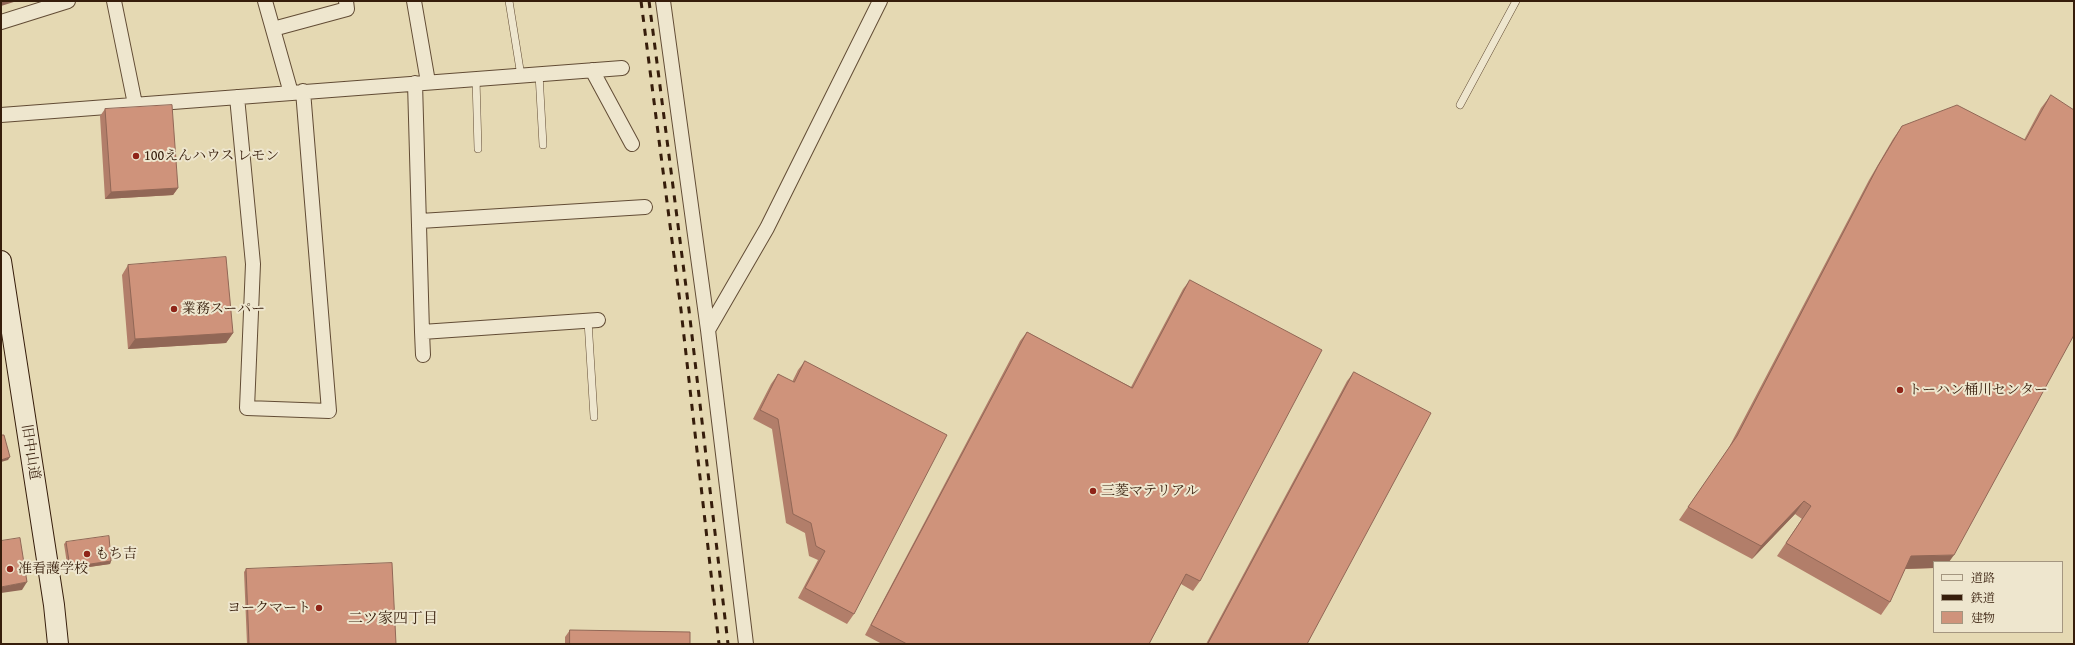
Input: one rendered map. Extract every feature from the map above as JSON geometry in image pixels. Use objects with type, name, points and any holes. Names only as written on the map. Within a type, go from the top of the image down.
[{"type":"main road","name":"旧中山道","points":[[1,260],[4,299],[54,605],[58,644]]},
{"type":"street","points":[[1,22],[68,1]]},
{"type":"street","points":[[114,1],[135,104]]},
{"type":"street","points":[[237,97],[252,264],[247,408],[330,411],[297,92],[273,29],[265,1]]},
{"type":"street","points":[[273,29],[347,9],[346,1]]},
{"type":"street","points":[[414,1],[421,83],[420,221],[423,356]]},
{"type":"street","points":[[663,1],[708,330],[746,644]]},
{"type":"street","points":[[708,330],[767,228],[880,1]]},
{"type":"street","points":[[1,115],[622,68]]},
{"type":"street","points":[[592,70],[632,144]]},
{"type":"street","points":[[420,221],[644,207]]},
{"type":"street","points":[[422,332],[593,321]]},
{"type":"lane","points":[[509,1],[521,76]]},
{"type":"lane","points":[[1460,104],[1516,1]]},
{"type":"lane","points":[[539,74],[543,144]]},
{"type":"lane","points":[[476,79],[478,149]]},
{"type":"lane","points":[[593,321],[594,417]]},
{"type":"building","name":"トーハン桶川センター","points":[[2051,95],[2074,110],[2074,335],[1954,555],[1911,556],[1890,602],[1786,543],[1811,506],[1804,501],[1761,546],[1688,507],[1737,436],[1878,166],[1902,126],[1957,105],[2025,140]]},
{"type":"building","name":"100えんハウス レモン","points":[[172,105],[178,188],[111,192],[105,109]]},
{"type":"building","name":"業務スーパー","points":[[226,257],[233,333],[135,339],[128,265]]},
{"type":"building","name":"三菱マテリアル","points":[[1190,280],[1322,350],[1200,581],[1186,574],[1149,644],[907,644],[871,625],[1027,332],[1132,388]]},
{"type":"building","points":[[805,361],[947,435],[854,614],[805,588],[825,551],[816,546],[811,523],[793,514],[778,419],[760,410],[778,374],[794,382]]},
{"type":"building","points":[[1354,372],[1431,413],[1307,644],[1208,644]]},
{"type":"building","points":[[1,435],[4,435],[10,457],[1,460]]},
{"type":"building","name":"もち吉","points":[[109,536],[111,561],[70,567],[66,542]]},
{"type":"building","name":"准看護学校","points":[[20,538],[27,582],[1,587],[1,541]]},
{"type":"building","name":"ヨークマート","points":[[392,563],[396,644],[249,644],[246,569]]},
{"type":"building","points":[[570,630],[690,632],[690,644],[570,644]]},
{"type":"railway","points":[[641,1],[681,310],[719,644]]},
{"type":"railway","points":[[649,1],[689,310],[728,644]]},
{"type":"place","name":"100えんハウス レモン","points":[[136,156]]},
{"type":"place","name":"業務スーパー","points":[[174,309]]},
{"type":"place","name":"トーハン桶川センター","points":[[1900,390]]},
{"type":"place","name":"三菱マテリアル","points":[[1093,491]]},
{"type":"place","name":"もち吉","points":[[87,554]]},
{"type":"place","name":"准看護学校","points":[[10,569]]},
{"type":"place","name":"ヨークマート","points":[[319,608]]},
{"type":"district","name":"二ツ家四丁目","points":[[393,619]]}]
